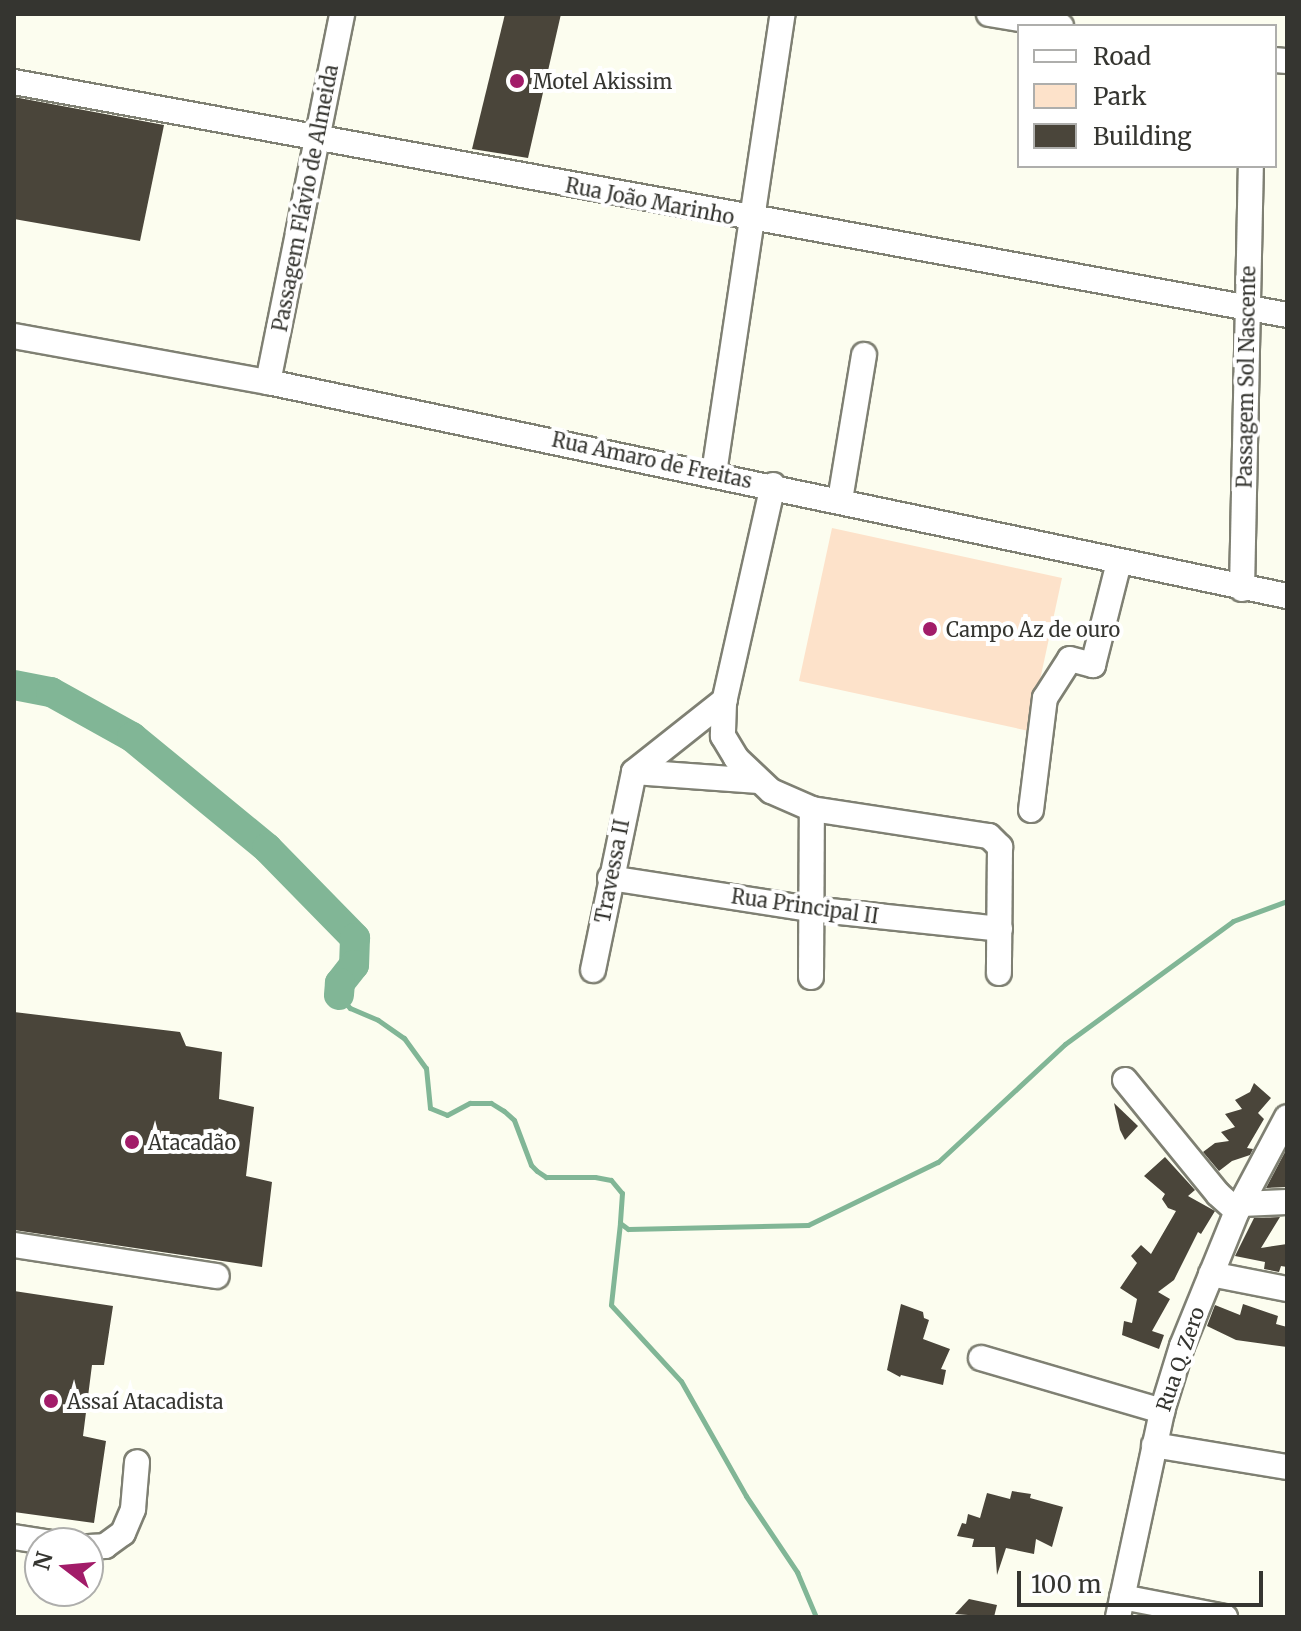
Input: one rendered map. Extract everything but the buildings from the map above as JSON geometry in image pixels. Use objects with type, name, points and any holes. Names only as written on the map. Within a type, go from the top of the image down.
[{"type":"street","name":"Passagem Flávio de Almeida","points":[[268,382],[342,14]]},
{"type":"street","points":[[714,473],[783,14]]},
{"type":"street","points":[[989,14],[1049,24]]},
{"type":"street","name":"Rua João Marinho","points":[[14,82],[1287,315]]},
{"type":"street","name":"Passagem Sol Nascente","points":[[1242,589],[1251,168]]},
{"type":"street","name":"Rua Amaro de Freitas","points":[[14,336],[268,382],[773,485],[1242,589],[1287,596]]},
{"type":"street","points":[[840,500],[864,355]]},
{"type":"street","points":[[773,485],[725,700],[723,736],[736,758],[771,791],[812,809],[989,836],[1000,847],[999,973]]},
{"type":"street","points":[[1031,810],[1045,698],[1070,659],[1093,665],[1119,562]]},
{"type":"street","points":[[634,772],[725,700]]},
{"type":"street","points":[[634,772],[759,781]]},
{"type":"street","name":"Travessa II","points":[[593,970],[634,772]]},
{"type":"street","points":[[811,977],[812,809]]},
{"type":"street","name":"Rua Principal II","points":[[610,878],[811,909],[1000,929]]},
{"type":"street","points":[[1125,1080],[1218,1194],[1239,1207],[1287,1202]]},
{"type":"street","name":"Rua Q. Zero","points":[[1120,1607],[1162,1411],[1182,1346],[1239,1207],[1287,1117]]},
{"type":"street","points":[[14,1245],[217,1276]]},
{"type":"street","points":[[1211,1274],[1287,1289]]},
{"type":"street","points":[[981,1358],[1162,1411]]},
{"type":"street","points":[[1154,1445],[1287,1467]]},
{"type":"street","points":[[104,1546],[123,1533],[133,1509],[137,1462]]},
{"type":"street","points":[[1120,1607],[1225,1617]]},
{"type":"green space","name":"Campo Az de ouro","points":[[832,528],[1062,578],[1029,731],[799,681]]},
{"type":"waterway","points":[[14,685],[51,692],[132,737],[267,848],[355,938],[354,965],[340,983],[339,995]]},
{"type":"waterway","points":[[339,995],[350,1008],[378,1020],[404,1038],[426,1068],[430,1108],[447,1115],[470,1103],[491,1103],[514,1120],[531,1165],[546,1177],[611,1180],[622,1193],[620,1223],[628,1229],[808,1225],[938,1162],[1065,1044],[1233,921],[1287,901]]},
{"type":"waterway","points":[[620,1223],[611,1305],[681,1381],[746,1496],[797,1572],[816,1617]]},
{"type":"place","name":"Motel Akissim","points":[[517,81]]},
{"type":"place","name":"Campo Az de ouro","points":[[930,629]]},
{"type":"place","name":"Atacadão","points":[[132,1142]]},
{"type":"place","name":"Assaí Atacadista","points":[[51,1401]]}]
